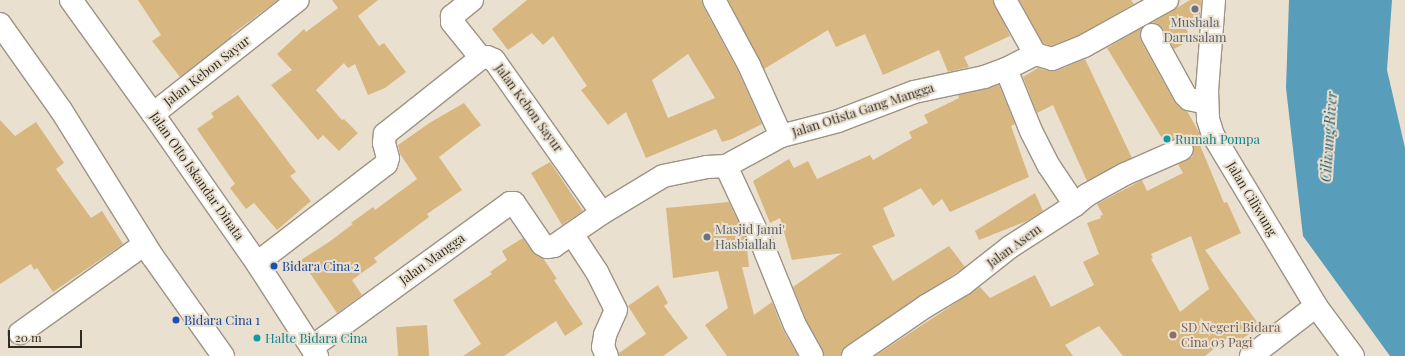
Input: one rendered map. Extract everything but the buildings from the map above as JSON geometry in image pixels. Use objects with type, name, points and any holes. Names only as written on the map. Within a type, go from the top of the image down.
[{"type":"street","name":"Jalan Otto Iskandar Dinata","points":[[71,0],[257,263],[315,352]]},
{"type":"street","name":"Jalan Kebon Sayur","points":[[153,114],[298,0]]},
{"type":"street","name":"Jalan Kebon Sayur","points":[[472,0],[452,16],[451,19],[481,58],[487,57],[494,60],[602,213]]},
{"type":"street","points":[[714,0],[749,65],[781,136]]},
{"type":"street","points":[[1004,0],[1035,54],[1052,59],[1084,46],[1159,2]]},
{"type":"street","name":"Jalan Ciliwung","points":[[1214,0],[1207,103],[1208,119],[1213,135],[1316,306],[1353,356]]},
{"type":"street","points":[[0,24],[61,110],[145,244],[223,356]]},
{"type":"street","points":[[1152,35],[1185,95],[1189,99],[1207,103]]},
{"type":"street","name":"Jalan Otista Gang Mangga","points":[[542,244],[547,247],[554,246],[602,213],[663,176],[707,167],[726,166],[781,136],[838,121],[914,92],[984,77],[1035,54]]},
{"type":"street","points":[[257,263],[386,164],[388,158],[384,143],[385,134],[481,58]]},
{"type":"street","points":[[1006,68],[1031,131],[1049,166],[1075,206]]},
{"type":"street","name":"Jalan Asem","points":[[853,356],[926,306],[963,284],[1010,246],[1075,206],[1088,195],[1125,174],[1182,149]]},
{"type":"street","points":[[726,166],[762,240],[795,325],[812,356]]},
{"type":"street","name":"Jalan Mangga","points":[[315,352],[510,203],[514,203],[542,244]]},
{"type":"street","points":[[572,234],[597,272],[616,310],[603,347],[607,356]]},
{"type":"street","points":[[20,333],[145,244]]},
{"type":"street","points":[[1251,356],[1316,306]]},
{"type":"water","name":"Ciliwung River","points":[[1289,0],[1392,0],[1387,70],[1405,148],[1405,356],[1390,356],[1303,236],[1286,88]]},
{"type":"place","name":"Mushala Darusalam","points":[[1195,9]]},
{"type":"place","name":"Rumah Pompa","points":[[1167,139]]},
{"type":"place","name":"Masjid Jami' Hasbiallah","points":[[707,237]]},
{"type":"place","name":"Bidara Cina 2","points":[[274,266]]},
{"type":"place","name":"Bidara Cina 1","points":[[176,320]]},
{"type":"place","name":"SD Negeri Bidara Cina 03 Pagi","points":[[1173,335]]},
{"type":"place","name":"Halte Bidara Cina","points":[[257,338]]}]
